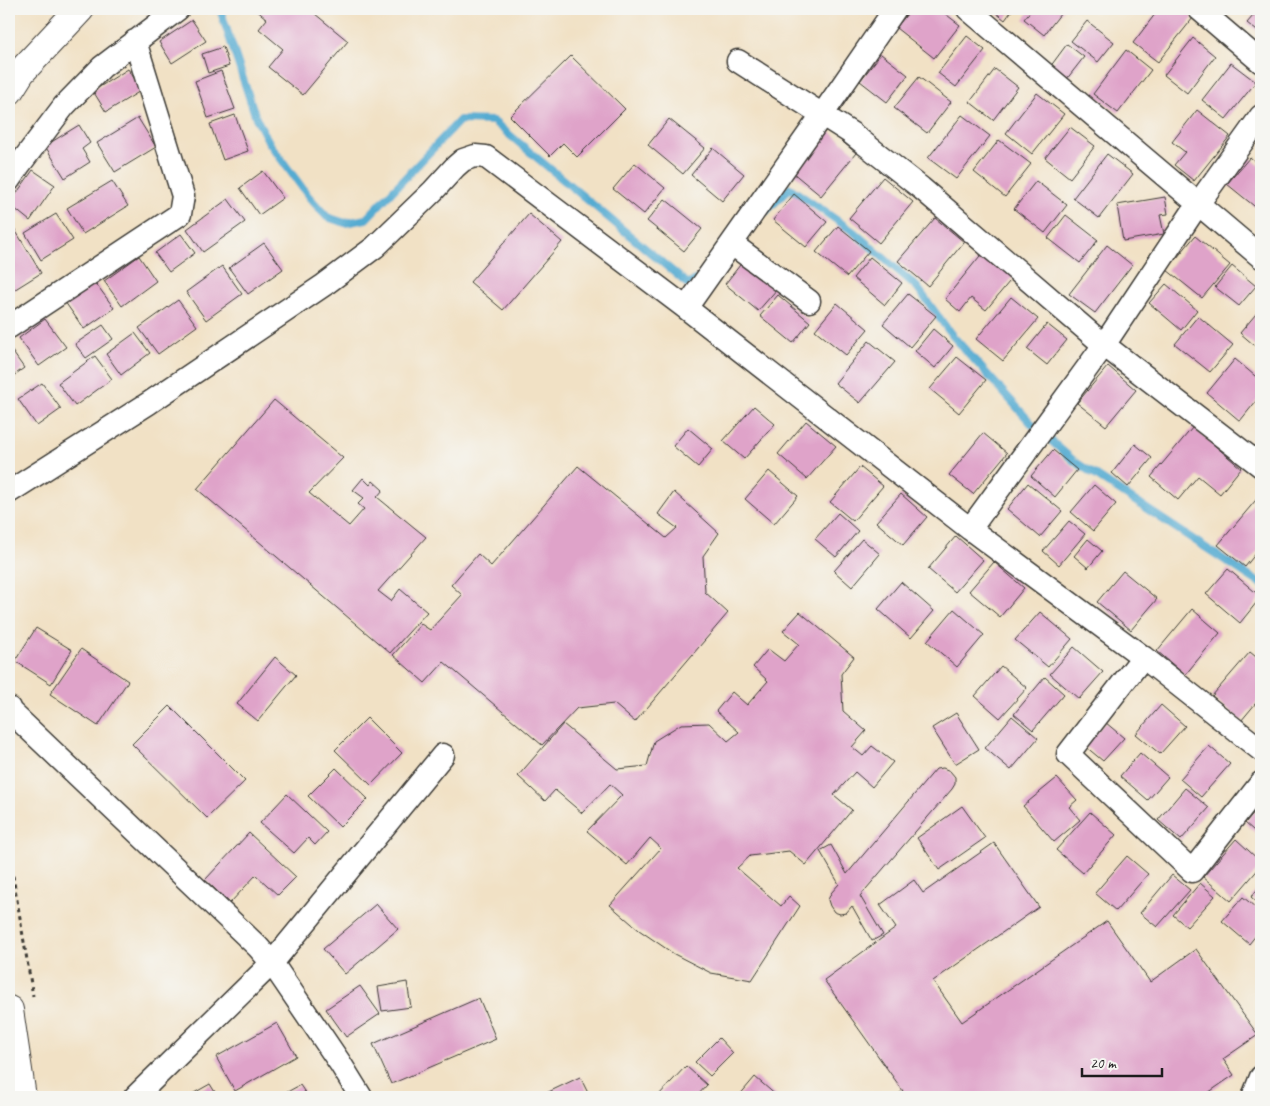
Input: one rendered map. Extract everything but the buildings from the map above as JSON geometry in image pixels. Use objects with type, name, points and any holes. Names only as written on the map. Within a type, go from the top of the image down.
[{"type":"highway","points":[[9,91],[21,72],[80,9]]},
{"type":"highway","points":[[9,1010],[22,1097]]},
{"type":"highway","points":[[9,1055],[18,1097]]},
{"type":"street","points":[[9,180],[64,106],[102,67],[178,9]]},
{"type":"street","points":[[686,308],[895,9]]},
{"type":"street","points":[[968,9],[1261,257]]},
{"type":"street","points":[[1199,9],[1261,62]]},
{"type":"street","points":[[9,327],[180,214],[183,196],[136,41]]},
{"type":"street","points":[[738,61],[851,133],[920,188],[1104,345],[1261,466]]},
{"type":"street","points":[[970,529],[1104,345],[1198,204],[1261,116]]},
{"type":"street","points":[[9,492],[149,403],[324,284],[375,246],[433,191],[455,166],[463,160],[475,156],[486,157],[686,308],[970,529],[1143,657],[1261,750]]},
{"type":"street","points":[[732,244],[809,301]]},
{"type":"street","points":[[1143,657],[1068,754],[1192,870],[1261,783]]},
{"type":"street","points":[[9,708],[17,718],[258,947],[272,963],[361,1097]]},
{"type":"street","points":[[134,1097],[272,963],[443,755]]},
{"type":"street","points":[[1253,1097],[1261,1077]]},
{"type":"path","points":[[9,852],[33,1000]]},
{"type":"waterway","points":[[220,9],[256,118],[270,144],[309,197],[327,217],[345,223],[366,219],[460,120],[493,121],[689,285],[695,280]]},
{"type":"waterway","points":[[766,211],[790,188],[854,232],[917,287],[951,334],[1032,424],[1074,461],[1261,584]]}]
